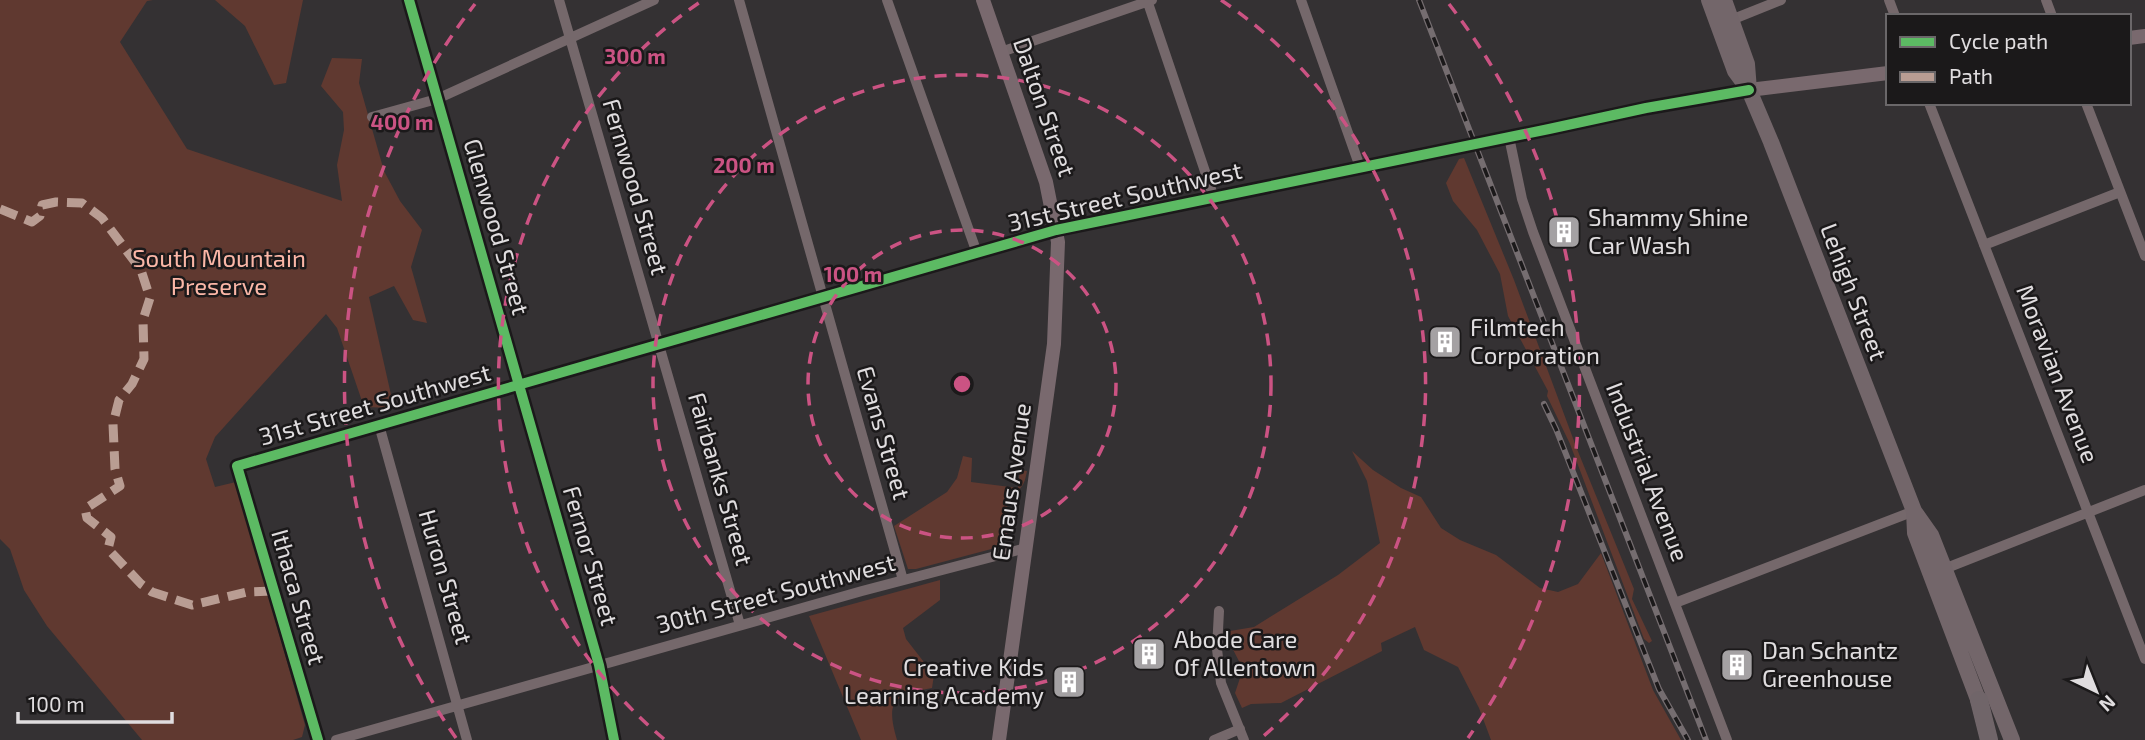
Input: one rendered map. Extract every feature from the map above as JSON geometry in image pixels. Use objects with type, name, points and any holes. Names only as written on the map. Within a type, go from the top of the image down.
[{"type":"highway","name":"Lehigh Street","points":[[1709,0],[1735,71],[1749,90],[1914,511],[1931,536],[2012,740]]},
{"type":"highway","name":"Lehigh Street","points":[[1724,0],[1747,64],[1749,90]]},
{"type":"highway","name":"Lehigh Street","points":[[1914,511],[1915,533],[1994,740]]},
{"type":"highway","points":[[1979,700],[1989,740]]},
{"type":"main road","name":"Dalton Street","points":[[983,0],[1046,182],[1056,230]]},
{"type":"main road","points":[[1749,90],[1886,73]]},
{"type":"main road","name":"Emaus Avenue","points":[[999,740],[1054,344],[1058,263],[1056,230]]},
{"type":"street","name":"Glenwood Street","points":[[409,0],[520,385]]},
{"type":"street","name":"Fernwood Street","points":[[559,0],[659,345]]},
{"type":"street","points":[[372,117],[438,99],[654,0]]},
{"type":"street","name":"Evans Street","points":[[738,0],[903,580]]},
{"type":"street","points":[[887,0],[977,253]]},
{"type":"street","points":[[1301,0],[1360,167]]},
{"type":"street","points":[[1731,20],[1781,0]]},
{"type":"street","points":[[1002,52],[1148,1],[1214,198]]},
{"type":"street","name":"31st Street Southwest","points":[[237,466],[1056,230],[1656,106],[1749,90]]},
{"type":"street","name":"Moravian Avenue","points":[[1930,105],[2145,659]]},
{"type":"street","points":[[2087,105],[2145,256]]},
{"type":"street","name":"Industrial Avenue","points":[[1509,137],[1521,197],[1533,232],[1727,740]]},
{"type":"street","points":[[1984,245],[2120,192]]},
{"type":"street","name":"Fairbanks Street","points":[[659,345],[740,625]]},
{"type":"street","name":"Fernor Street","points":[[520,385],[599,664],[614,740]]},
{"type":"street","name":"Huron Street","points":[[379,425],[467,740]]},
{"type":"street","name":"Ithaca Street","points":[[237,466],[318,740]]},
{"type":"street","points":[[1944,569],[2145,490]]},
{"type":"street","points":[[1675,603],[1914,511]]},
{"type":"street","name":"30th Street Southwest","points":[[336,740],[599,664],[1026,548]]},
{"type":"street","points":[[1219,611],[1217,649],[1221,683],[1244,740]]},
{"type":"street","points":[[1214,740],[1240,729]]},
{"type":"green space","name":"South Mountain Preserve","points":[[0,0],[153,0],[147,1],[120,42],[187,149],[342,201],[337,165],[344,130],[343,112],[321,86],[332,58],[362,59],[359,83],[384,171],[400,201],[422,230],[411,267],[427,323],[413,320],[394,286],[369,297],[394,408],[364,407],[337,328],[326,314],[215,437],[206,459],[215,487],[236,482],[305,725],[302,737],[293,740],[142,740],[47,626],[24,590],[10,549],[0,539]]},
{"type":"green space","points":[[215,0],[303,0],[286,83],[274,85],[245,26]]},
{"type":"green space","points":[[1464,158],[1634,589],[1632,599],[1652,641],[1649,643],[1644,639],[1570,444],[1547,396],[1548,391],[1508,316],[1500,274],[1477,230],[1453,201],[1446,183],[1459,159]]},
{"type":"green space","points":[[1352,451],[1373,470],[1421,497],[1441,528],[1460,540],[1496,555],[1540,588],[1558,592],[1578,584],[1601,553],[1653,690],[1681,740],[1491,740],[1479,708],[1458,667],[1424,650],[1415,627],[1381,643],[1382,651],[1281,703],[1251,704],[1242,708],[1235,693],[1243,669],[1224,632],[1254,627],[1338,575],[1380,543],[1367,481]]},
{"type":"green space","points":[[963,456],[972,458],[971,482],[1018,488],[1020,470],[1027,471],[1024,483],[1007,508],[1007,535],[999,547],[908,569],[894,526],[947,492],[957,478]]},
{"type":"green space","points":[[940,580],[940,600],[903,628],[906,639],[934,675],[932,688],[908,694],[895,702],[892,717],[897,740],[861,740],[809,616]]},
{"type":"railway","points":[[1419,0],[1706,740]]},
{"type":"railway","points":[[1544,404],[1659,689],[1688,740]]},
{"type":"marked path","points":[[0,209],[32,222],[40,216],[42,205],[56,202],[82,203],[102,218],[141,270],[150,298],[143,320],[144,359],[132,384],[119,400],[113,424],[115,469],[120,486],[85,509],[87,518],[111,537],[108,549],[152,592],[192,605],[247,592],[275,591]]},
{"type":"cycle path","points":[[409,0],[599,665],[614,740]]},
{"type":"cycle path","points":[[318,740],[237,466],[1056,230],[1646,108],[1749,90]]},
{"type":"place","name":"Shammy Shine Car Wash","points":[[1564,232]]},
{"type":"place","name":"Filmtech Corporation","points":[[1445,342]]},
{"type":"place","name":"Abode Care Of Allentown","points":[[1149,654]]},
{"type":"place","name":"Dan Schantz Greenhouse","points":[[1737,665]]},
{"type":"place","name":"Creative Kids Learning Academy","points":[[1069,682]]}]
